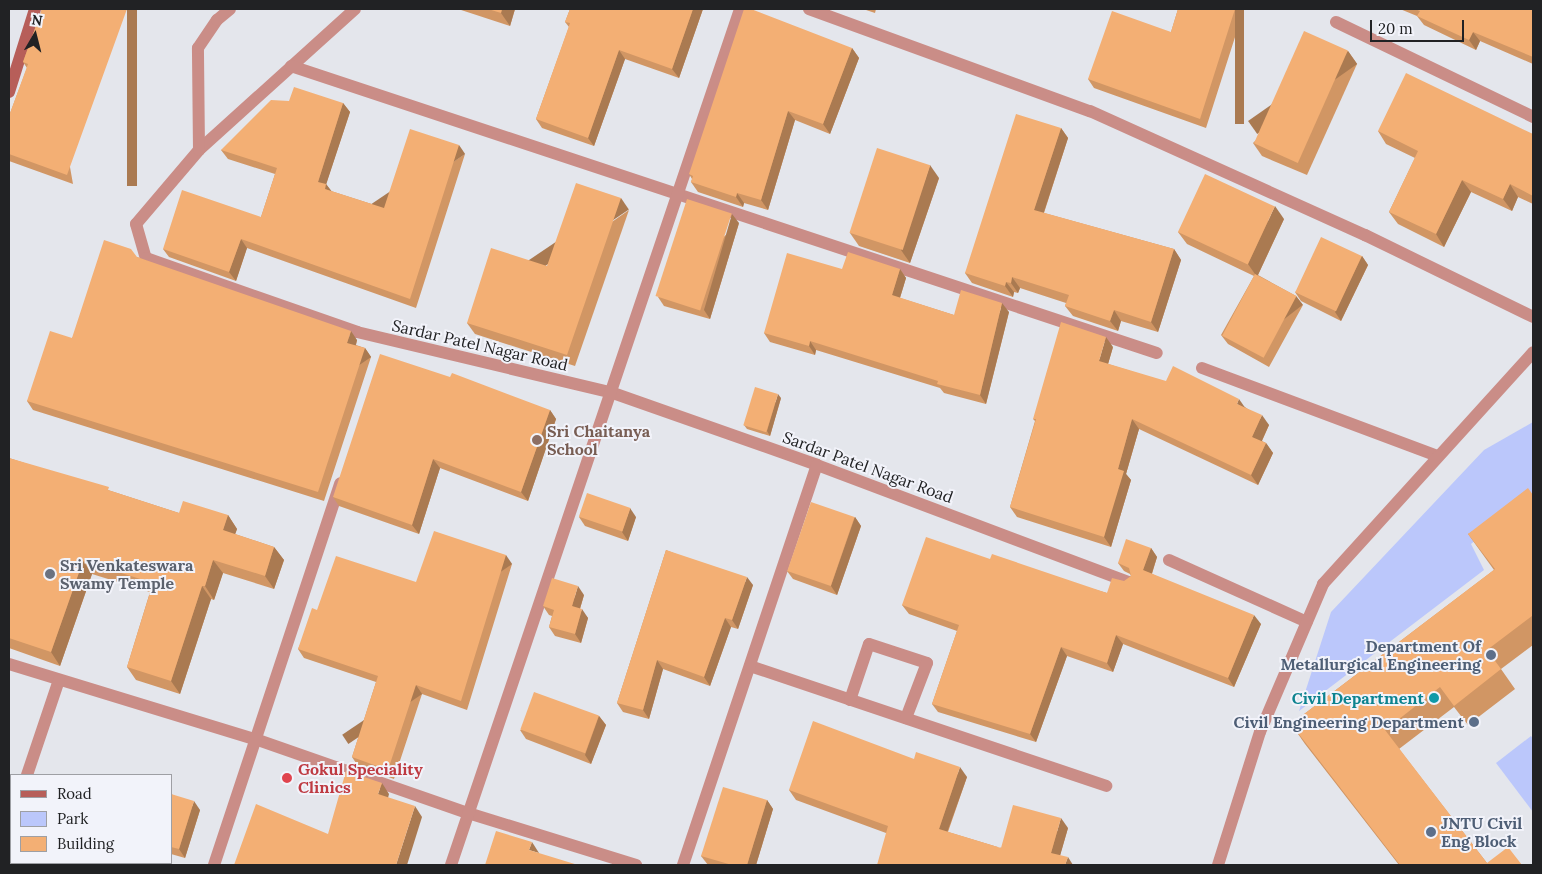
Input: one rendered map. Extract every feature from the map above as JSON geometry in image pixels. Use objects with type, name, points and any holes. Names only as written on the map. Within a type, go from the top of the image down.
[{"type":"street","points":[[9,92],[34,9]]},
{"type":"street","points":[[199,150],[198,48],[217,20],[230,9]]},
{"type":"street","name":"Sardar Patel Nagar Road","points":[[355,9],[199,150],[136,224],[146,258],[384,345],[613,393],[817,465],[1128,582]]},
{"type":"street","points":[[451,865],[613,393],[740,9]]},
{"type":"street","points":[[809,9],[1090,111],[1365,235],[1533,317]]},
{"type":"street","points":[[1336,22],[1533,117]]},
{"type":"street","points":[[291,66],[1157,353]]},
{"type":"street","points":[[1218,865],[1260,732],[1323,584],[1436,456],[1533,352]]},
{"type":"street","points":[[1202,368],[1436,456]]},
{"type":"street","points":[[683,865],[817,465]]},
{"type":"street","points":[[214,865],[344,471]]},
{"type":"street","points":[[1169,560],[1307,622]]},
{"type":"street","points":[[850,700],[869,644],[927,663],[906,718]]},
{"type":"street","points":[[9,664],[255,739],[468,813],[636,865]]},
{"type":"street","points":[[750,666],[1106,786]]},
{"type":"street","points":[[27,774],[59,680]]},
{"type":"green space","points":[[1533,422],[1533,493],[1471,544],[1484,570],[1299,711],[1331,612],[1484,450]]},
{"type":"green space","points":[[1531,736],[1533,739],[1533,812],[1496,763]]},
{"type":"building","points":[[42,9],[127,9],[67,175],[9,154],[9,116],[28,64],[23,62]]},
{"type":"building","points":[[488,9],[502,9],[501,13]]},
{"type":"building","points":[[570,9],[693,9],[672,69],[619,50],[588,138],[536,119],[570,23],[565,22]]},
{"type":"building","points":[[744,9],[751,9],[852,48],[823,124],[788,111],[761,200],[737,193],[736,197],[691,182],[693,176],[689,174]]},
{"type":"building","points":[[1178,9],[1235,9],[1200,119],[1088,79],[1112,11],[1171,32]]},
{"type":"building","points":[[1415,9],[1533,9],[1533,57],[1473,32],[1469,40],[1417,16],[1420,11]]},
{"type":"building","points":[[1304,31],[1348,51],[1298,163],[1254,143]]},
{"type":"building","points":[[1406,73],[1533,134],[1533,196],[1510,184],[1503,199],[1462,180],[1436,234],[1389,212],[1418,151],[1378,131]]},
{"type":"building","points":[[294,87],[343,103],[318,182],[326,184],[325,189],[384,208],[410,129],[459,145],[410,299],[241,239],[229,272],[163,249],[182,190],[261,217],[277,168],[221,150],[271,100],[289,101]]},
{"type":"building","points":[[1016,114],[1061,128],[1034,210],[1174,249],[1151,322],[1114,310],[1110,321],[1065,306],[1069,295],[1012,277],[1011,283],[1006,282],[1005,286],[965,273]]},
{"type":"building","points":[[877,148],[930,165],[903,250],[849,233]]},
{"type":"building","points":[[1205,174],[1275,207],[1248,265],[1178,232]]},
{"type":"building","points":[[576,183],[621,198],[567,355],[467,323],[491,248],[547,266]]},
{"type":"building","points":[[687,199],[732,214],[700,311],[655,296]]},
{"type":"building","points":[[1321,237],[1362,256],[1336,311],[1295,292]]},
{"type":"building","points":[[104,240],[131,249],[137,257],[351,331],[347,343],[365,348],[318,492],[27,401],[50,331],[72,338]]},
{"type":"building","points":[[848,252],[900,269],[892,295],[954,315],[961,290],[1002,303],[980,395],[937,384],[938,381],[810,341],[809,346],[764,333],[787,253],[842,269]]},
{"type":"building","points":[[1255,274],[1296,296],[1264,358],[1222,336]]},
{"type":"building","points":[[1061,322],[1106,337],[1099,361],[1166,381],[1173,366],[1239,399],[1237,404],[1262,415],[1252,437],[1266,443],[1251,475],[1132,419],[1118,469],[1124,471],[1104,537],[1010,507],[1036,419],[1033,419]]},
{"type":"building","points":[[380,354],[450,377],[452,373],[550,410],[521,492],[433,459],[412,525],[333,497]]},
{"type":"building","points":[[755,387],[778,394],[766,432],[743,425]]},
{"type":"building","points":[[9,458],[109,487],[108,490],[179,513],[183,501],[228,515],[223,530],[274,547],[265,576],[213,560],[205,586],[202,586],[171,681],[127,667],[153,583],[83,561],[51,652],[9,638]]},
{"type":"building","name":"Civil Department","points":[[1528,488],[1533,495],[1533,618],[1532,616],[1487,650],[1501,669],[1454,706],[1440,687],[1385,730],[1487,863],[1508,847],[1522,865],[1400,865],[1291,724],[1495,569],[1468,534]]},
{"type":"building","points":[[587,493],[630,508],[622,532],[579,517]]},
{"type":"building","points":[[811,502],[854,517],[831,586],[787,571]]},
{"type":"building","points":[[434,531],[506,555],[461,701],[416,685],[388,770],[352,757],[378,676],[298,649],[312,608],[317,610],[336,556],[416,582]]},
{"type":"building","points":[[926,537],[990,559],[992,554],[1107,593],[1112,578],[1124,581],[1131,576],[1129,568],[1118,563],[1126,539],[1151,548],[1143,570],[1254,615],[1228,678],[1116,635],[1107,663],[1061,647],[1030,734],[932,704],[959,625],[902,605]]},
{"type":"building","points":[[666,550],[747,577],[732,620],[725,618],[704,677],[657,660],[643,710],[617,703]]},
{"type":"building","points":[[552,578],[578,586],[572,606],[582,609],[575,634],[549,627],[554,610],[543,606]]},
{"type":"building","points":[[534,692],[599,716],[585,753],[520,730]]},
{"type":"building","points":[[813,721],[914,759],[916,752],[960,767],[939,829],[1001,848],[1013,805],[1061,818],[1051,853],[1068,857],[1065,865],[877,865],[888,826],[789,790]]},
{"type":"building","points":[[346,771],[382,783],[378,794],[415,806],[396,865],[234,865],[256,804],[328,834]]},
{"type":"building","points":[[723,787],[767,800],[747,865],[732,865],[701,856]]},
{"type":"building","points":[[172,794],[194,801],[179,849],[172,847]]},
{"type":"building","points":[[496,831],[532,842],[529,850],[578,865],[485,865]]},
{"type":"place","name":"Sri Chaitanya School","points":[[537,440]]},
{"type":"place","name":"Sri Venkateswara Swamy Temple","points":[[50,574]]},
{"type":"place","name":"Department Of Metallurgical Engineering","points":[[1491,655]]},
{"type":"place","name":"Civil Department","points":[[1434,698]]},
{"type":"place","name":"Civil Engineering Department","points":[[1474,722]]},
{"type":"place","name":"Gokul Speciality Clinics","points":[[287,778]]},
{"type":"place","name":"JNTU Civil Eng Block","points":[[1431,832]]}]
